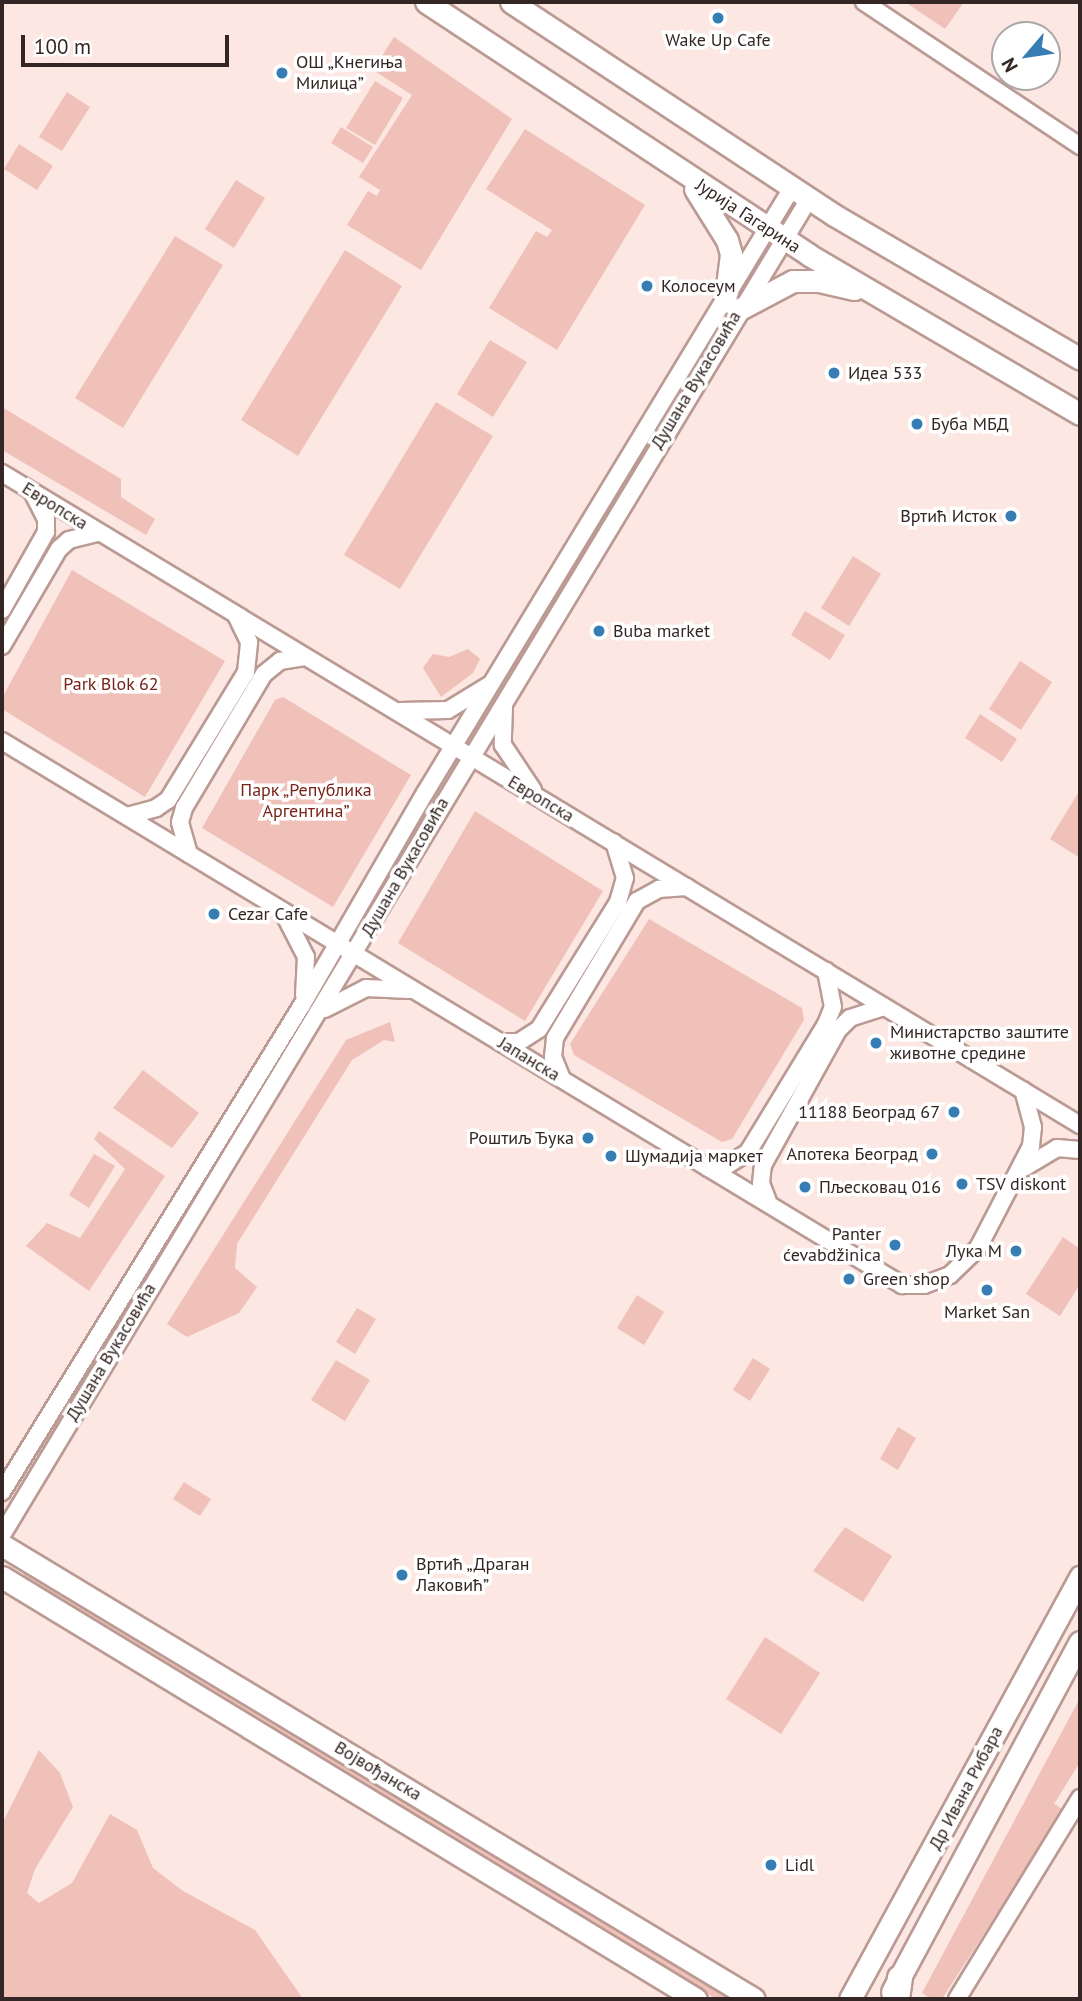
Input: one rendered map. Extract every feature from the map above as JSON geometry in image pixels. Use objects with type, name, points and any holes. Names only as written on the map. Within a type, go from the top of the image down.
[{"type":"main road","name":"Јурија Гагарина","points":[[426,2],[676,170],[774,232],[877,296],[1080,414]]},
{"type":"main road","points":[[511,2],[801,193],[1080,359]]},
{"type":"main road","points":[[676,170],[711,209],[727,240],[730,254],[731,306],[805,280],[877,296]]},
{"type":"main road","name":"Војвођанска","points":[[2,1545],[754,1999]]},
{"type":"main road","name":"Војвођанска","points":[[2,1577],[696,1999]]},
{"type":"main road","name":"Др Ивана Рибара","points":[[850,1999],[1080,1577]]},
{"type":"main road","name":"Др Ивана Рибара","points":[[895,1992],[1080,1642]]},
{"type":"street","points":[[864,2],[1080,146]]},
{"type":"street","name":"Душана Вукасовића","points":[[2,1535],[355,954],[506,699],[774,232],[801,193]]},
{"type":"street","name":"Душана Вукасовића","points":[[2,1492],[302,1005],[336,943],[455,747],[731,306]]},
{"type":"street","name":"Европска","points":[[2,473],[1080,1125]]},
{"type":"street","points":[[2,610],[46,532],[46,519],[32,492]]},
{"type":"street","points":[[2,646],[59,549],[69,540],[98,533]]},
{"type":"street","points":[[127,816],[156,808],[168,800],[246,672],[249,642],[236,614]]},
{"type":"street","points":[[189,854],[180,822],[197,785],[264,674],[280,661],[305,657]]},
{"type":"street","points":[[396,711],[449,710],[497,679]]},
{"type":"street","points":[[506,699],[500,727],[503,746],[539,798]]},
{"type":"street","name":"Јапанска","points":[[2,741],[902,1286],[939,1280],[968,1263],[1022,1170],[1034,1135],[1023,1090]]},
{"type":"street","points":[[500,1042],[519,1042],[539,1029],[618,902],[625,878],[614,843]]},
{"type":"street","points":[[563,1080],[554,1057],[555,1038],[638,901],[659,888],[687,887]]},
{"type":"street","points":[[281,909],[306,957],[302,1005]]},
{"type":"street","points":[[708,1168],[726,1166],[748,1152],[826,1024],[833,1007],[826,971]]},
{"type":"street","points":[[317,1014],[366,988],[418,992]]},
{"type":"street","points":[[770,1205],[761,1183],[763,1165],[838,1030],[850,1018],[884,1007]]},
{"type":"street","name":"Јапанска","points":[[1022,1170],[1057,1148],[1080,1150]]},
{"type":"street","points":[[957,1999],[1080,1798]]},
{"type":"green space","points":[[905,2],[964,2],[945,29]]},
{"type":"green space","points":[[394,37],[512,119],[421,270],[347,225],[368,191],[377,196],[380,190],[359,177],[412,95],[373,70]]},
{"type":"green space","points":[[375,81],[403,98],[375,145],[346,128]]},
{"type":"green space","points":[[67,92],[90,107],[62,151],[39,137]]},
{"type":"green space","points":[[341,127],[373,147],[363,163],[331,143]]},
{"type":"green space","points":[[525,129],[645,205],[557,350],[489,308],[536,231],[547,237],[552,230],[486,189]]},
{"type":"green space","points":[[19,144],[53,166],[37,190],[4,169]]},
{"type":"green space","points":[[236,180],[265,198],[234,248],[205,229]]},
{"type":"green space","points":[[175,236],[223,265],[123,428],[75,398]]},
{"type":"green space","points":[[345,250],[402,286],[298,456],[241,420]]},
{"type":"green space","points":[[490,340],[527,362],[493,417],[457,394]]},
{"type":"green space","points":[[436,402],[493,436],[400,589],[344,555]]},
{"type":"green space","points":[[2,407],[121,479],[121,497],[155,519],[146,535],[2,450]]},
{"type":"green space","points":[[853,556],[881,574],[849,626],[821,608]]},
{"type":"green space","name":"Park Blok 62","points":[[72,570],[225,661],[145,797],[2,709],[2,698]]},
{"type":"green space","points":[[805,611],[845,635],[830,660],[791,635]]},
{"type":"green space","points":[[468,649],[480,659],[473,673],[441,697],[423,668],[433,654],[449,657]]},
{"type":"green space","points":[[1020,661],[1052,682],[1021,730],[989,709]]},
{"type":"green space","name":"Парк „Република Аргентина”","points":[[283,697],[411,775],[333,907],[202,828],[275,700]]},
{"type":"green space","points":[[980,714],[1017,739],[1002,762],[965,738]]},
{"type":"green space","points":[[1080,790],[1080,858],[1050,839]]},
{"type":"green space","points":[[475,811],[603,891],[525,1021],[398,943]]},
{"type":"green space","points":[[649,919],[802,1008],[804,1020],[732,1139],[722,1142],[574,1055],[570,1044]]},
{"type":"green space","points":[[390,1022],[395,1042],[384,1040],[352,1060],[237,1244],[235,1268],[257,1287],[239,1313],[187,1337],[167,1324],[346,1040]]},
{"type":"green space","points":[[143,1070],[199,1113],[172,1148],[113,1108]]},
{"type":"green space","points":[[99,1131],[165,1176],[89,1291],[26,1246],[47,1223],[80,1238],[125,1169],[94,1139]]},
{"type":"green space","points":[[94,1154],[115,1166],[89,1208],[69,1195]]},
{"type":"green space","points":[[1063,1237],[1080,1249],[1080,1284],[1060,1316],[1026,1294]]},
{"type":"green space","points":[[637,1295],[664,1312],[644,1345],[617,1328]]},
{"type":"green space","points":[[357,1308],[376,1319],[355,1354],[336,1342]]},
{"type":"green space","points":[[753,1358],[770,1369],[750,1401],[733,1390]]},
{"type":"green space","points":[[336,1360],[370,1380],[345,1421],[311,1400]]},
{"type":"green space","points":[[898,1427],[916,1438],[898,1470],[880,1459]]},
{"type":"green space","points":[[184,1482],[211,1499],[200,1516],[173,1499]]},
{"type":"green space","points":[[845,1527],[892,1556],[863,1602],[813,1571]]},
{"type":"green space","points":[[25,1573],[233,1695],[733,1999],[716,1999],[102,1628],[23,1576]]},
{"type":"green space","points":[[765,1637],[820,1673],[781,1734],[726,1699]]},
{"type":"green space","points":[[1080,1698],[1080,1762],[1054,1804],[1064,1810],[942,1999],[931,1999],[922,1993]]},
{"type":"green space","points":[[39,1750],[60,1773],[73,1807],[35,1869],[27,1893],[39,1903],[72,1883],[110,1814],[137,1830],[153,1868],[183,1891],[255,1930],[303,1999],[2,1999],[2,1824]]},
{"type":"place","name":"Wake Up Cafe","points":[[718,18]]},
{"type":"place","name":"ОШ „Кнегиња Милица”","points":[[282,73]]},
{"type":"place","name":"Колосеум","points":[[647,286]]},
{"type":"place","name":"Идеа 533","points":[[834,373]]},
{"type":"place","name":"Буба МБД","points":[[917,424]]},
{"type":"place","name":"Вртић Исток","points":[[1011,516]]},
{"type":"place","name":"Buba market","points":[[599,631]]},
{"type":"place","name":"Cezar Cafe","points":[[214,914]]},
{"type":"place","name":"Министарство заштите животне средине","points":[[876,1043]]},
{"type":"place","name":"11188 Београд 67","points":[[954,1112]]},
{"type":"place","name":"Роштиљ Ђука","points":[[588,1138]]},
{"type":"place","name":"Апотека Београд","points":[[932,1154]]},
{"type":"place","name":"Шумадија маркет","points":[[611,1156]]},
{"type":"place","name":"TSV diskont","points":[[962,1184]]},
{"type":"place","name":"Пљесковац 016","points":[[805,1187]]},
{"type":"place","name":"Panter ćevabdžinica","points":[[895,1245]]},
{"type":"place","name":"Лука М","points":[[1016,1251]]},
{"type":"place","name":"Green shop","points":[[849,1279]]},
{"type":"place","name":"Market San","points":[[987,1290]]},
{"type":"place","name":"Вртић „Драган Лаковић”","points":[[402,1575]]},
{"type":"place","name":"Lidl","points":[[771,1865]]}]
